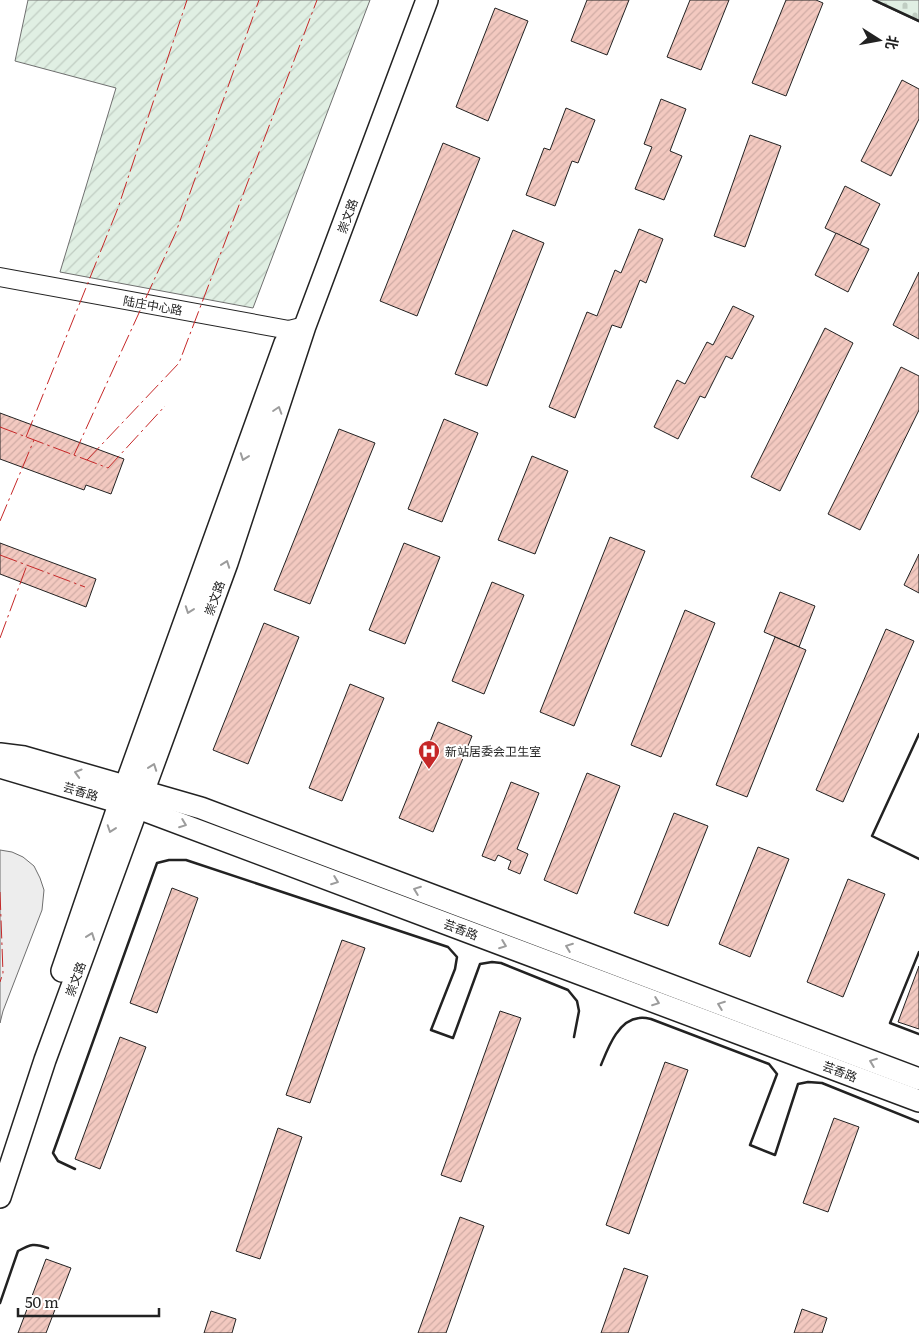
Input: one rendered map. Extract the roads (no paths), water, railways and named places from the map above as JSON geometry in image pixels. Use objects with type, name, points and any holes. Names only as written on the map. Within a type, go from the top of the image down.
[{"type":"street","name":"崇文路","points":[[0,1153],[132,797],[229,556],[297,328],[411,0]]},
{"type":"street","name":"崇文路","points":[[297,328],[427,0]]},
{"type":"street","name":"陆庄中心路","points":[[0,277],[297,328]]},
{"type":"street","name":"芸香路","points":[[0,754],[24,758],[132,797],[919,1101]]},
{"type":"street","name":"芸香路","points":[[0,766],[132,797],[201,808],[919,1079]]},
{"type":"street","name":"崇文路","points":[[0,1196],[132,797]]},
{"type":"place","name":"新站居委会卫生室","points":[[429,770]]}]
